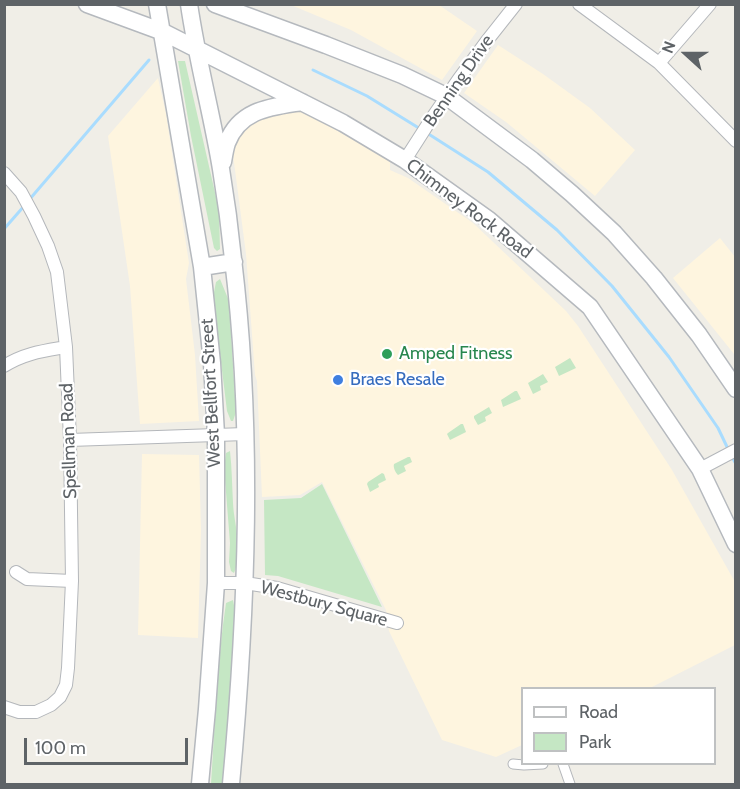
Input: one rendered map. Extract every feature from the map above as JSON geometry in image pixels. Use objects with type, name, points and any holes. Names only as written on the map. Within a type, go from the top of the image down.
[{"type":"main road","name":"Chimney Rock Road","points":[[87,4],[163,32],[343,123],[405,160],[489,220],[590,307],[707,465],[735,544]]},
{"type":"main road","name":"West Bellfort Street","points":[[157,4],[202,267],[212,363],[216,435],[216,583],[200,784]]},
{"type":"main road","name":"West Bellfort Street","points":[[189,4],[221,169],[234,262],[244,388],[246,492],[244,583],[238,712],[231,784]]},
{"type":"main road","points":[[216,4],[383,67],[446,96],[532,160],[614,233],[654,278],[735,389]]},
{"type":"main road","points":[[221,169],[228,141],[235,127],[249,114],[274,106],[302,102]]},
{"type":"main road","points":[[202,267],[234,262]]},
{"type":"street","name":"Benning Drive","points":[[405,160],[480,48],[516,4]]},
{"type":"street","points":[[579,4],[659,63],[735,141]]},
{"type":"street","points":[[659,63],[710,4]]},
{"type":"street","name":"Spellman Road","points":[[4,173],[21,192],[34,216],[57,272],[66,346],[72,581],[68,668],[66,685],[60,697],[51,705],[36,712],[19,712],[4,706]]},
{"type":"street","points":[[4,366],[27,354],[66,346]]},
{"type":"street","points":[[70,440],[245,434]]},
{"type":"street","points":[[707,465],[735,450]]},
{"type":"street","points":[[16,572],[27,579],[72,581]]},
{"type":"street","name":"Westbury Square","points":[[216,583],[244,583],[277,588],[397,623]]},
{"type":"street","points":[[513,764],[521,765]]},
{"type":"street","points":[[563,765],[570,784]]},
{"type":"shaded area","points":[[291,5],[439,5],[477,31],[442,80],[351,30]]},
{"type":"shaded area","points":[[498,45],[590,108],[635,150],[595,196],[506,122],[464,93]]},
{"type":"shaded area","points":[[158,78],[166,114],[189,263],[186,279],[195,355],[199,421],[140,424],[130,286],[108,136]]},
{"type":"shaded area","points":[[289,109],[306,112],[390,160],[390,170],[408,178],[473,223],[566,311],[672,470],[735,582],[735,645],[652,687],[521,687],[521,745],[496,757],[442,740],[389,631],[386,610],[322,482],[300,495],[262,497],[257,381],[246,254],[232,147],[241,128],[258,116]]},
{"type":"shaded area","points":[[720,238],[735,257],[736,353],[734,354],[673,278]]},
{"type":"shaded area","points":[[142,454],[199,455],[201,530],[198,638],[138,635]]},
{"type":"green space","points":[[178,61],[185,61],[219,210],[220,249],[217,251],[214,248],[191,136]]},
{"type":"green space","points":[[220,279],[229,301],[236,412],[233,421],[227,411],[213,297],[216,282]]},
{"type":"green space","points":[[570,358],[576,368],[559,376],[555,367]]},
{"type":"green space","points":[[543,374],[548,382],[540,386],[541,390],[533,394],[528,383]]},
{"type":"green space","points":[[515,391],[521,399],[503,407],[501,400]]},
{"type":"green space","points":[[489,407],[492,413],[485,417],[486,421],[478,425],[474,416]]},
{"type":"green space","points":[[461,424],[466,432],[450,440],[447,434]]},
{"type":"green space","points":[[230,451],[238,547],[234,573],[231,571],[229,562],[230,543],[224,467],[226,453]]},
{"type":"green space","points":[[408,457],[412,462],[404,466],[406,471],[398,475],[394,470],[394,464]]},
{"type":"green space","points":[[382,473],[386,480],[370,492],[368,482]]},
{"type":"green space","points":[[322,484],[382,607],[278,576],[265,575],[264,500],[301,498]]},
{"type":"green space","points":[[233,600],[237,620],[223,784],[211,784],[223,626],[226,603]]},
{"type":"waterway","points":[[29,200],[149,60]]},
{"type":"waterway","points":[[313,70],[367,96],[422,130]]},
{"type":"waterway","points":[[427,133],[488,172],[557,230],[612,286],[669,357],[718,428],[729,451]]},
{"type":"waterway","points":[[4,229],[25,205]]},
{"type":"waterway","points":[[732,457],[736,464]]},
{"type":"place","name":"Amped Fitness","points":[[387,354]]},
{"type":"place","name":"Braes Resale","points":[[338,380]]}]
